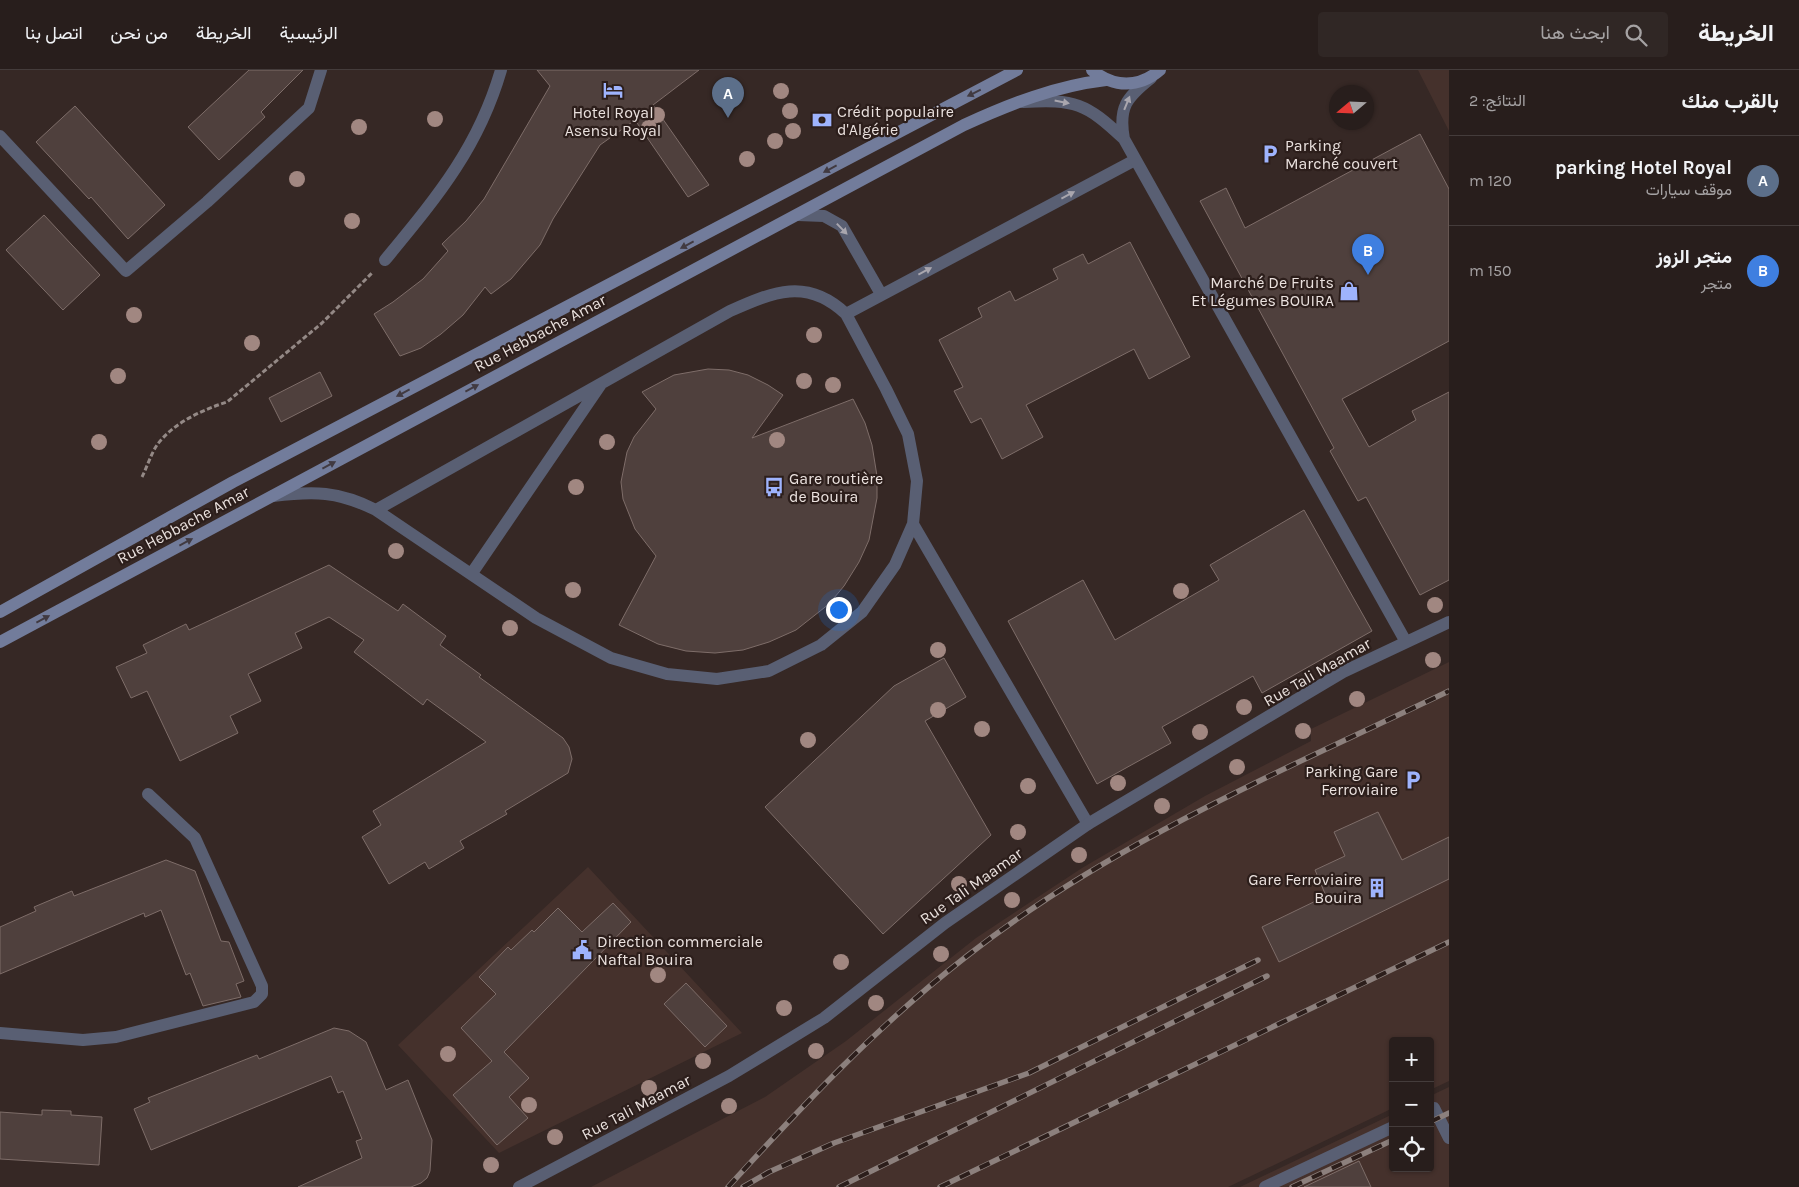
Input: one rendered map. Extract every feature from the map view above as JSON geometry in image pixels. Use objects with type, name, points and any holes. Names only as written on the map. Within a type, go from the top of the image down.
[{"type":"main road","name":"Rue Hebbache Amar","points":[[0,612],[242,477],[1017,70]]},
{"type":"main road","points":[[1092,70],[1106,80],[1121,84],[1137,83],[1156,74]]},
{"type":"main road","name":"Rue Hebbache Amar","points":[[0,642],[964,125],[1013,103],[1081,83],[1106,80]]},
{"type":"street","points":[[0,136],[126,271],[207,202],[309,108],[321,70]]},
{"type":"street","points":[[385,260],[435,200],[473,142],[492,102],[501,70]]},
{"type":"street","points":[[1156,74],[1130,95],[1124,110],[1121,127],[1124,139],[1406,642]]},
{"type":"street","points":[[1013,103],[1054,100],[1078,106],[1098,114],[1124,139]]},
{"type":"street","points":[[846,314],[1135,160]]},
{"type":"street","points":[[798,215],[824,216],[842,226],[881,294]]},
{"type":"street","points":[[270,497],[308,491],[355,499],[376,510],[472,573],[536,618],[611,658],[667,674],[716,679],[769,671],[821,645],[862,612],[895,565],[912,524],[917,480],[908,434],[846,314],[832,300],[804,290],[769,294],[730,311],[376,510]]},
{"type":"street","points":[[472,573],[602,382]]},
{"type":"street","points":[[912,524],[1088,824]]},
{"type":"street","name":"Rue Tali Maamar","points":[[519,1187],[729,1076],[824,1018],[945,923],[1088,824],[1343,672],[1449,622]]},
{"type":"street","points":[[0,1033],[83,1040],[116,1037],[254,1002],[262,994],[262,986],[195,838],[148,794]]},
{"type":"street","points":[[1434,1108],[1449,1138]]},
{"type":"street","points":[[1264,1187],[1389,1129]]},
{"type":"path","points":[[142,477],[158,444],[181,423],[208,408],[227,402],[286,355],[322,323],[385,260]]},
{"type":"shaded area","points":[[1418,70],[1449,70],[1449,131]]},
{"type":"shaded area","points":[[1449,662],[1449,1081],[1434,1088],[1434,1037],[1389,1037],[1389,1110],[1228,1187],[591,1187],[765,1097],[846,1041],[976,938],[1082,868],[1205,796],[1311,741],[1311,729]]},
{"type":"shaded area","name":"Direction commerciale Naftal Bouira","points":[[588,867],[742,1033],[499,1153],[398,1045]]},
{"type":"shaded area","points":[[1449,1087],[1449,1187],[1240,1187],[1389,1116],[1389,1172],[1434,1172],[1434,1094]]},
{"type":"building","points":[[249,70],[303,70],[261,112],[265,117],[219,160],[188,127]]},
{"type":"building","points":[[537,70],[699,70],[653,105],[709,185],[688,197],[635,120],[600,145],[553,219],[540,245],[511,279],[491,294],[485,287],[463,315],[441,334],[421,348],[400,356],[374,314],[423,279],[448,251],[442,244],[466,221],[484,199],[550,86]]},
{"type":"building","points":[[75,106],[165,205],[128,239],[91,197],[89,199],[36,142]]},
{"type":"building","name":"Marché De Fruits Et Légumes BOUIRA","points":[[1420,134],[1449,189],[1449,341],[1342,399],[1369,447],[1416,420],[1412,411],[1449,392],[1449,580],[1420,595],[1366,497],[1358,501],[1330,451],[1334,448],[1200,201],[1226,188],[1245,228]]},
{"type":"building","points":[[44,215],[100,275],[63,310],[6,250]]},
{"type":"building","points":[[1130,242],[1190,357],[1149,379],[1134,349],[1026,405],[1043,437],[1002,459],[981,418],[971,423],[954,391],[963,387],[939,340],[982,317],[978,308],[1010,291],[1015,301],[1058,279],[1053,269],[1083,254],[1088,264]]},
{"type":"building","points":[[708,369],[729,370],[748,375],[783,395],[752,438],[853,399],[865,423],[872,445],[877,476],[877,498],[869,540],[859,562],[844,586],[829,604],[796,630],[769,642],[743,650],[715,653],[686,651],[658,644],[619,625],[656,556],[635,529],[623,499],[621,482],[627,452],[634,437],[656,409],[642,392],[674,375]]},
{"type":"building","points":[[320,372],[332,396],[281,422],[269,398]]},
{"type":"building","points":[[1304,510],[1372,631],[1262,693],[1253,676],[1162,727],[1171,743],[1097,784],[1008,621],[1083,580],[1115,640],[1219,580],[1210,565]]},
{"type":"building","points":[[329,565],[398,611],[403,604],[446,636],[440,645],[481,675],[479,677],[563,738],[569,747],[572,759],[568,773],[505,811],[507,814],[460,841],[464,848],[429,869],[425,862],[389,884],[362,837],[381,825],[373,811],[486,742],[427,699],[423,705],[354,652],[364,640],[329,617],[295,633],[302,648],[248,674],[261,701],[230,716],[238,733],[180,761],[147,691],[131,698],[116,667],[147,653],[143,645],[186,624],[189,630]]},
{"type":"building","points":[[944,658],[966,697],[925,721],[991,835],[883,934],[765,807],[894,686]]},
{"type":"building","name":"Gare Ferroviaire Bouira","points":[[1378,812],[1402,860],[1449,837],[1449,879],[1279,962],[1262,927],[1326,896],[1315,870],[1345,856],[1334,832]]},
{"type":"building","points":[[166,860],[195,871],[221,941],[229,942],[244,981],[236,984],[241,997],[203,1006],[190,973],[186,975],[161,910],[145,917],[144,913],[0,974],[0,927],[36,911],[34,907],[72,891],[74,896]]},
{"type":"building","points":[[613,903],[631,922],[504,1052],[529,1078],[509,1097],[528,1118],[497,1145],[453,1095],[492,1061],[461,1028],[496,994],[479,977],[508,947],[511,950],[532,930],[534,932],[558,908],[582,932]]},
{"type":"building","points":[[686,983],[727,1026],[705,1047],[664,1004]]},
{"type":"building","points":[[334,1028],[349,1031],[366,1042],[386,1090],[408,1080],[432,1140],[430,1171],[427,1178],[421,1183],[411,1187],[298,1187],[362,1158],[356,1141],[362,1139],[343,1091],[338,1093],[331,1076],[151,1150],[134,1109],[150,1102],[148,1098],[257,1055],[259,1059]]},
{"type":"building","points":[[42,1110],[71,1111],[71,1115],[102,1117],[99,1165],[0,1159],[0,1112],[42,1115]]},
{"type":"building","points":[[1359,1161],[1371,1187],[1304,1187]]},
{"type":"railway","points":[[728,1187],[813,1096],[872,1037],[967,956],[1023,915],[1080,878],[1200,810],[1449,691]]},
{"type":"railway","points":[[940,1187],[1449,942]]},
{"type":"railway","points":[[743,1187],[769,1172],[834,1143],[1029,1073],[1258,960]]},
{"type":"railway","points":[[839,1187],[1267,976]]},
{"type":"railway","points":[[1434,1120],[1449,1113]]},
{"type":"railway","points":[[1292,1187],[1389,1142]]},
{"type":"place","name":"Hotel Royal Asensu Royal","points":[[613,90]]},
{"type":"place","name":"parking Hotel Royal","points":[[728,118]]},
{"type":"place","name":"Crédit populaire d'Algérie","points":[[822,120]]},
{"type":"place","name":"Parking Marché couvert","points":[[1270,154]]},
{"type":"place","name":"متجر الزوز","points":[[1368,275]]},
{"type":"place","name":"Marché De Fruits Et Légumes BOUIRA","points":[[1349,291]]},
{"type":"place","name":"Gare routière de Bouira","points":[[774,487]]},
{"type":"place","name":"Parking Gare Ferroviaire","points":[[1413,780]]},
{"type":"place","name":"Gare Ferroviaire Bouira","points":[[1377,888]]},
{"type":"place","name":"Direction commerciale Naftal Bouira","points":[[582,950]]}]
